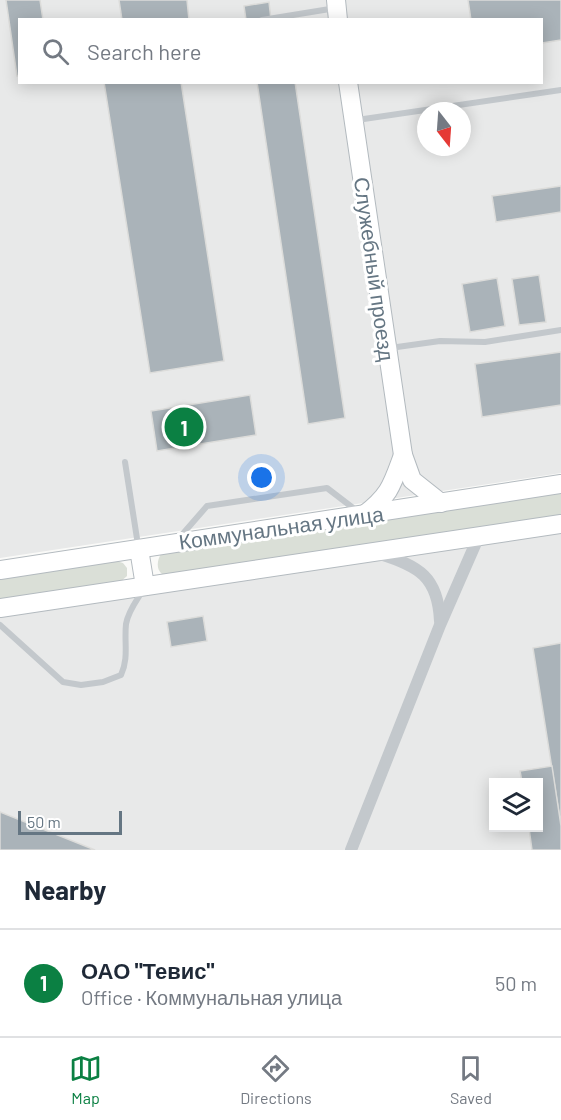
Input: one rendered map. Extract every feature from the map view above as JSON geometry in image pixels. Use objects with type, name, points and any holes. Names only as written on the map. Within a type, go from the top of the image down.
[{"type":"main road","name":"Служебный проезд","points":[[348,84],[403,455],[412,480],[441,503]]},
{"type":"main road","name":"Служебный проезд","points":[[363,515],[382,501],[393,485],[403,455]]},
{"type":"main road","name":"Коммунальная улица","points":[[0,570],[561,484]]},
{"type":"main road","name":"Коммунальная улица","points":[[0,608],[561,524]]},
{"type":"main road","points":[[139,549],[145,586]]},
{"type":"street","points":[[351,850],[440,625],[478,538]]},
{"type":"street","points":[[376,552],[406,562],[430,581],[440,605],[440,625]]},
{"type":"lane","points":[[276,18],[337,9]]},
{"type":"lane","points":[[353,120],[561,90]]},
{"type":"lane","points":[[387,348],[440,341],[485,342],[561,330]]},
{"type":"lane","points":[[125,462],[139,549]]},
{"type":"lane","points":[[175,543],[207,506],[327,488],[363,515]]},
{"type":"lane","points":[[0,625],[63,682],[81,685],[103,682],[121,675],[126,664],[126,623],[145,586]]},
{"type":"shaded area","points":[[0,0],[561,0],[561,473],[0,558]]},
{"type":"shaded area","points":[[561,490],[561,515],[169,576],[162,574],[158,567],[161,554]]},
{"type":"shaded area","points":[[561,532],[561,850],[0,850],[0,615]]},
{"type":"shaded area","points":[[113,560],[123,563],[127,568],[127,576],[119,583],[0,602],[0,577]]},
{"type":"building","points":[[6,0],[40,0],[43,18],[18,18],[17,76]]},
{"type":"building","points":[[119,0],[187,0],[189,18],[122,18]]},
{"type":"building","points":[[468,0],[561,0],[561,40],[543,43],[543,18],[471,18]]},
{"type":"building","points":[[269,2],[271,18],[246,18],[244,6]]},
{"type":"building","points":[[104,84],[181,84],[224,361],[150,373]]},
{"type":"building","points":[[257,84],[295,84],[345,418],[308,424]]},
{"type":"building","points":[[561,186],[561,212],[496,222],[492,196]]},
{"type":"building","points":[[539,275],[546,322],[519,325],[512,279]]},
{"type":"building","points":[[497,278],[505,326],[470,332],[462,284]]},
{"type":"building","points":[[561,352],[561,405],[482,417],[475,364]]},
{"type":"building","points":[[250,395],[256,435],[157,451],[151,411]]},
{"type":"building","points":[[203,616],[207,641],[171,647],[167,622]]},
{"type":"building","points":[[561,643],[561,826],[533,648]]},
{"type":"building","points":[[552,766],[561,826],[561,850],[532,850],[530,832],[543,832],[543,778],[521,778],[520,771]]},
{"type":"building","points":[[0,812],[95,850],[0,850]]},
{"type":"place","name":"ОАО \"Тевис\"","points":[[184,427]]}]
